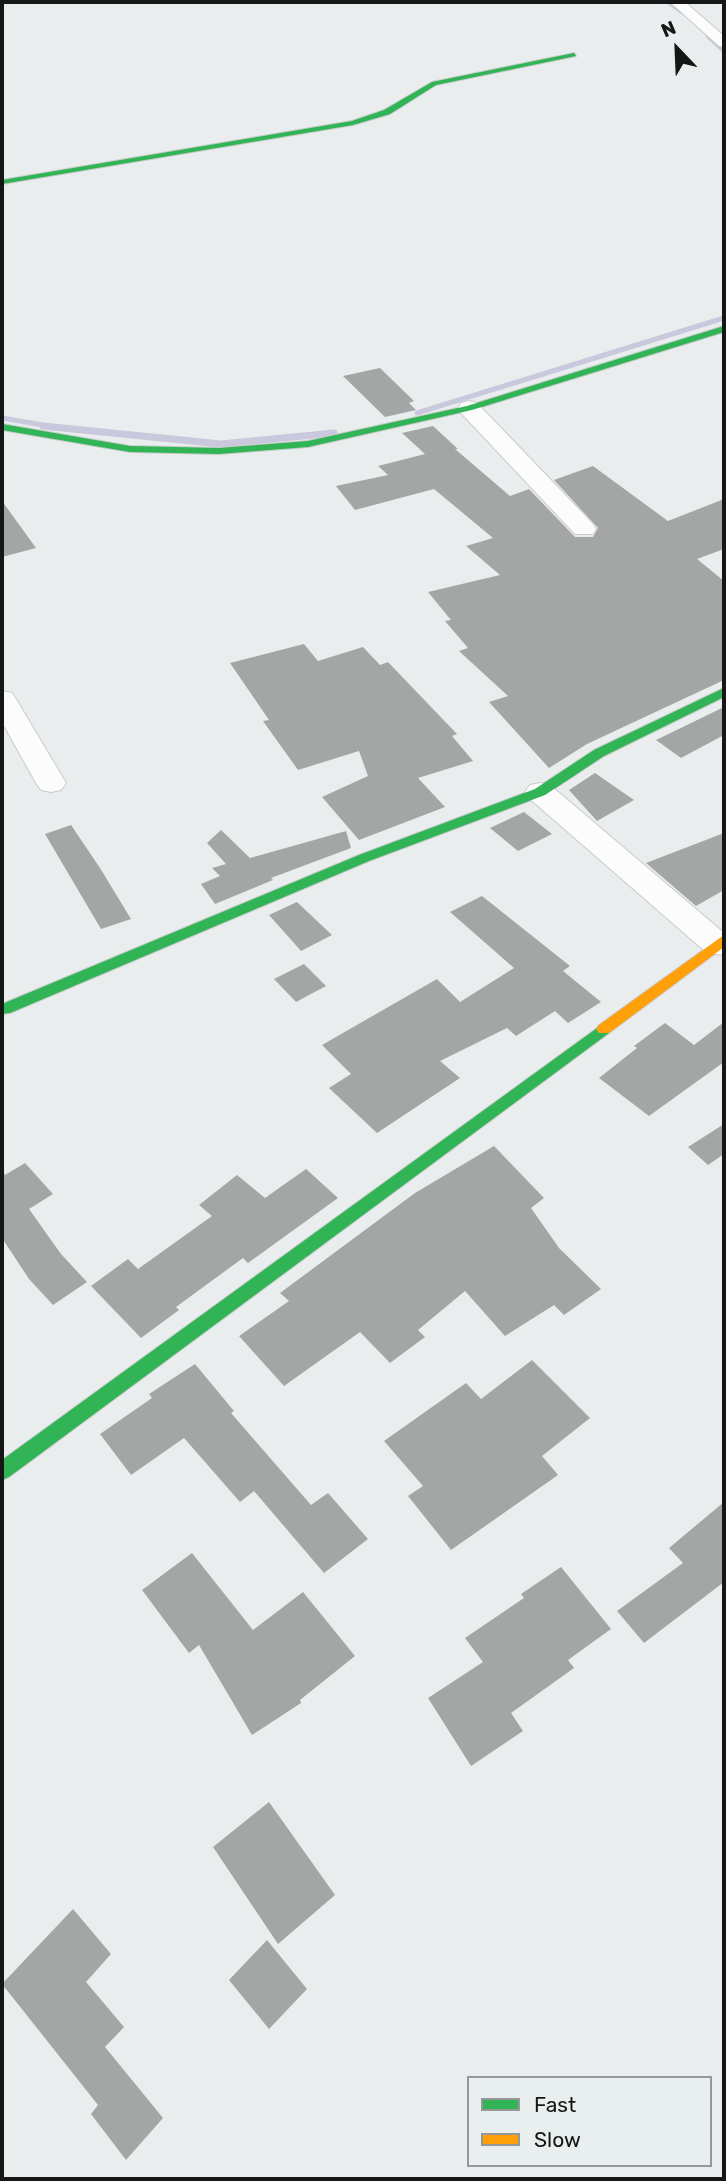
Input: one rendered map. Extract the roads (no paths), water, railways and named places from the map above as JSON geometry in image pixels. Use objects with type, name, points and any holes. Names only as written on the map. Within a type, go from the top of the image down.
[{"type":"street","points":[[677,2],[724,43]]},
{"type":"street","points":[[2,182],[353,123],[387,112],[418,90],[434,83],[574,55]]},
{"type":"street","points":[[2,427],[130,449],[219,451],[308,444],[469,408],[724,329]]},
{"type":"street","points":[[469,408],[584,530]]},
{"type":"street","points":[[5,1009],[364,858],[540,792],[598,753],[724,692]]},
{"type":"street","points":[[2,699],[51,783]]},
{"type":"street","points":[[2,1471],[721,942],[540,792]]},
{"type":"waterway","points":[[668,2],[685,14]]},
{"type":"waterway","points":[[708,36],[724,51]]},
{"type":"waterway","points":[[417,413],[724,318]]},
{"type":"waterway","points":[[2,418],[58,428]]},
{"type":"waterway","points":[[43,426],[58,428]]},
{"type":"waterway","points":[[58,428],[221,444],[334,433]]}]
